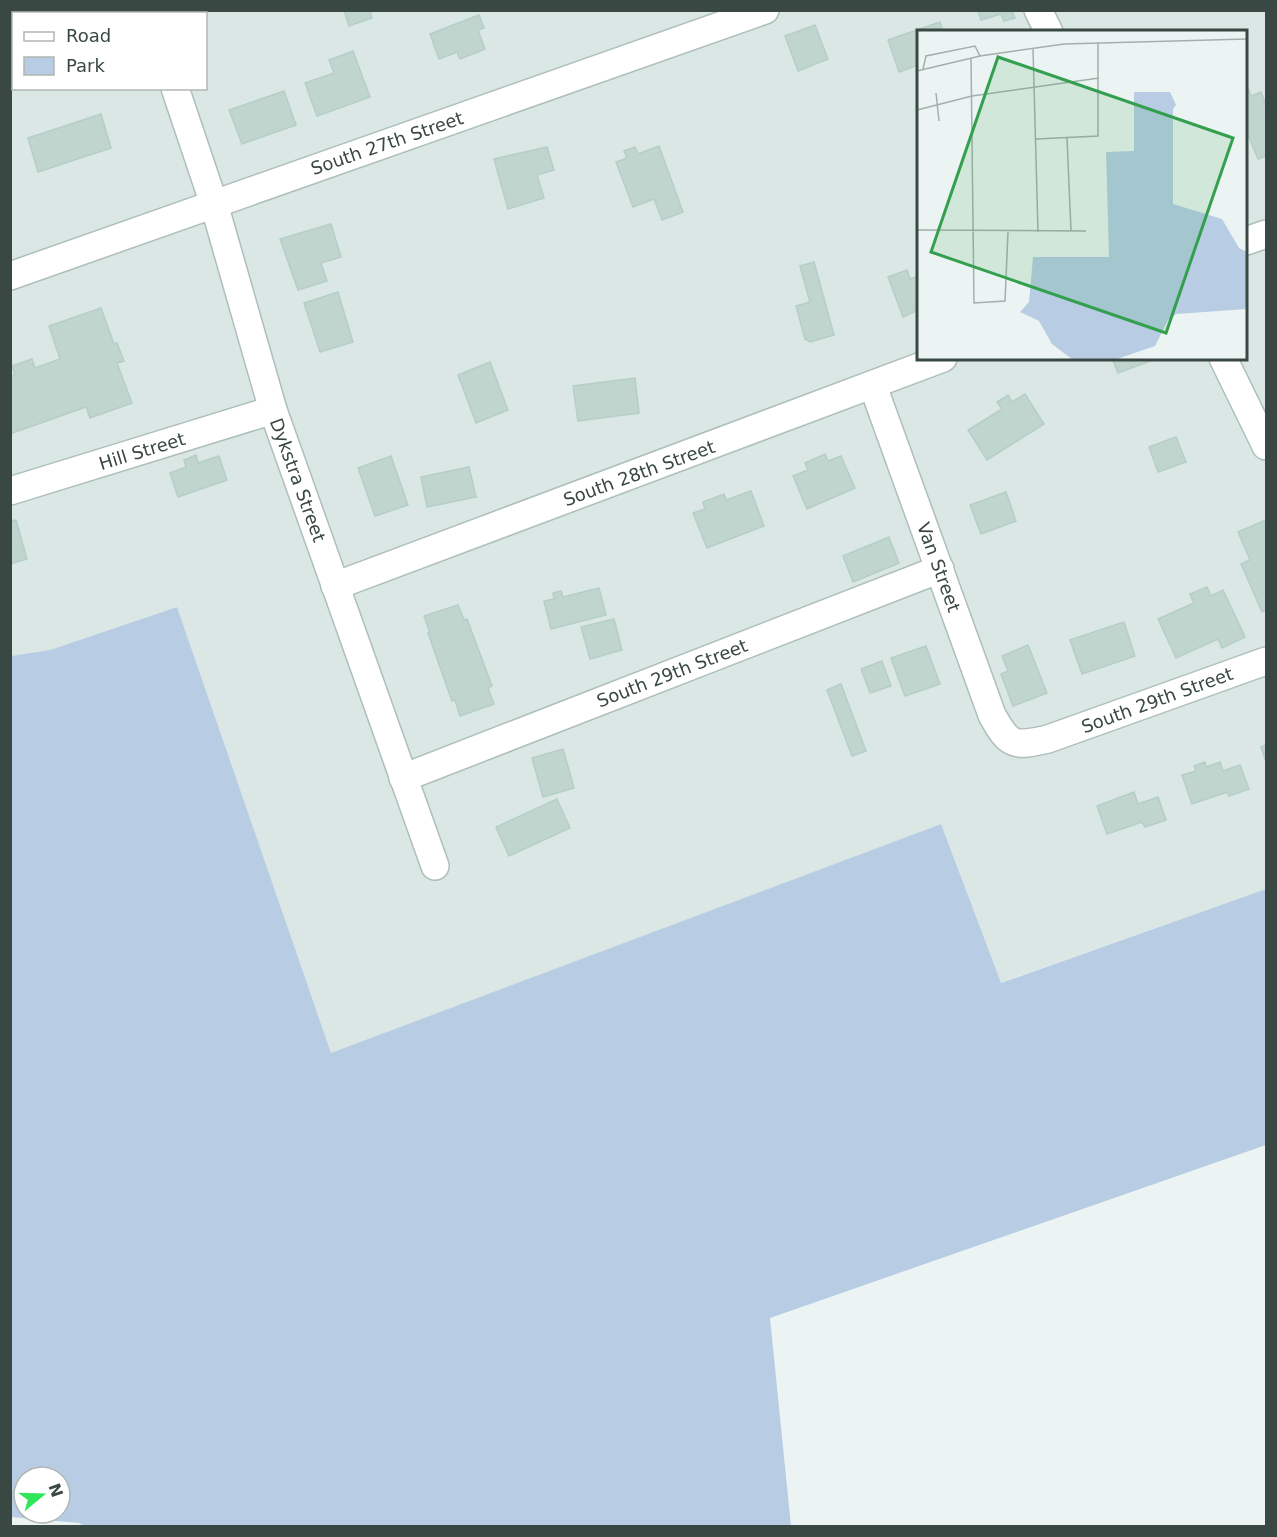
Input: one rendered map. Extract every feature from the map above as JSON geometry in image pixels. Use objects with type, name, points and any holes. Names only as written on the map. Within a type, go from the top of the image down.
[{"type":"street","name":"South 27th Street","points":[[10,276],[765,10]]},
{"type":"street","points":[[1038,10],[1048,30]]},
{"type":"street","name":"Dykstra Street","points":[[176,90],[214,204],[273,410],[435,866]]},
{"type":"street","points":[[1247,240],[1266,234]]},
{"type":"street","name":"South 28th Street","points":[[335,586],[938,360]]},
{"type":"street","points":[[1224,360],[1266,446]]},
{"type":"street","name":"Van Street","points":[[873,386],[992,715],[1001,732],[1012,742]]},
{"type":"street","name":"Hill Street","points":[[10,491],[273,410]]},
{"type":"street","name":"South 29th Street","points":[[403,778],[940,569]]},
{"type":"street","name":"South 29th Street","points":[[1012,742],[1027,744],[1048,739],[1266,661]]},
{"type":"shaded area","points":[[11,11],[1266,11],[1266,889],[1000,983],[941,824],[331,1054],[177,607],[50,650],[11,656]]},
{"type":"green space","points":[[177,607],[331,1053],[941,824],[1001,983],[1266,889],[1266,1145],[770,1318],[791,1526],[84,1526],[72,1522],[72,1465],[12,1465],[11,1517],[11,656],[50,650]]},
{"type":"building","points":[[344,10],[370,10],[372,18],[349,26]]},
{"type":"building","points":[[978,10],[1012,10],[1015,18],[1004,21],[1001,14],[981,20]]},
{"type":"building","points":[[479,15],[484,28],[478,30],[485,49],[460,59],[457,52],[439,59],[430,34]]},
{"type":"building","points":[[940,22],[942,30],[917,30],[917,65],[899,72],[888,40]]},
{"type":"building","points":[[815,25],[828,59],[798,71],[785,36]]},
{"type":"building","points":[[353,51],[370,97],[317,116],[305,83],[334,73],[329,60]]},
{"type":"building","points":[[1247,86],[1251,96],[1261,92],[1266,105],[1266,156],[1258,159],[1247,132]]},
{"type":"building","points":[[284,91],[296,125],[242,144],[229,110]]},
{"type":"building","points":[[101,114],[111,148],[38,172],[28,138]]},
{"type":"building","points":[[659,146],[683,212],[662,220],[654,199],[633,207],[616,162],[627,158],[624,151],[635,147],[638,154]]},
{"type":"building","points":[[547,147],[554,170],[537,175],[544,198],[508,209],[494,159]]},
{"type":"building","points":[[331,224],[341,257],[321,263],[327,281],[298,290],[280,239]]},
{"type":"building","points":[[814,262],[834,335],[810,342],[805,339],[796,306],[810,302],[800,266]]},
{"type":"building","points":[[907,270],[910,279],[917,276],[917,310],[903,317],[888,277]]},
{"type":"building","points":[[338,292],[353,342],[320,352],[304,303]]},
{"type":"building","points":[[101,308],[114,344],[117,343],[124,361],[117,363],[132,403],[90,418],[86,407],[10,434],[10,376],[15,375],[12,366],[32,359],[35,368],[60,359],[49,326]]},
{"type":"building","points":[[1113,360],[1153,360],[1118,373]]},
{"type":"building","points":[[490,362],[508,410],[476,423],[458,375]]},
{"type":"building","points":[[635,378],[639,413],[578,421],[573,386]]},
{"type":"building","points":[[1025,394],[1044,424],[987,460],[968,430],[1002,409],[997,402],[1008,395],[1012,402]]},
{"type":"building","points":[[1176,437],[1186,462],[1158,472],[1149,447]]},
{"type":"building","points":[[825,454],[828,461],[841,456],[855,488],[807,509],[793,476],[808,470],[805,463]]},
{"type":"building","points":[[196,455],[198,463],[219,456],[227,480],[178,497],[170,473],[186,467],[184,460]]},
{"type":"building","points":[[391,456],[408,505],[375,516],[358,468]]},
{"type":"building","points":[[469,467],[476,497],[427,507],[421,477]]},
{"type":"building","points":[[751,491],[764,526],[707,548],[693,513],[705,509],[703,502],[724,494],[726,500]]},
{"type":"building","points":[[1006,492],[1016,521],[981,534],[970,505]]},
{"type":"building","points":[[16,520],[27,559],[10,564],[10,521]]},
{"type":"building","points":[[1266,520],[1266,610],[1262,612],[1241,564],[1250,560],[1238,532]]},
{"type":"building","points":[[889,537],[899,563],[853,582],[843,556]]},
{"type":"building","points":[[1207,587],[1211,596],[1223,590],[1245,637],[1222,648],[1218,639],[1176,658],[1158,619],[1194,603],[1190,594]]},
{"type":"building","points":[[599,588],[606,615],[551,629],[544,601],[554,599],[553,593],[561,591],[563,597]]},
{"type":"building","points":[[458,605],[464,620],[467,619],[492,686],[488,688],[494,704],[460,716],[455,700],[452,701],[424,616]]},
{"type":"building","points":[[614,619],[622,650],[590,659],[581,627]]},
{"type":"building","points":[[1124,622],[1135,656],[1082,674],[1070,640]]},
{"type":"building","points":[[1028,645],[1047,693],[1013,706],[1001,674],[1008,671],[1002,656]]},
{"type":"building","points":[[926,646],[940,684],[905,696],[891,658]]},
{"type":"building","points":[[882,661],[891,686],[870,693],[861,669]]},
{"type":"building","points":[[841,684],[866,751],[852,756],[827,690]]},
{"type":"building","points":[[1266,745],[1266,762],[1261,747]]},
{"type":"building","points":[[563,749],[574,788],[543,797],[532,758]]},
{"type":"building","points":[[1205,762],[1206,767],[1220,762],[1223,771],[1240,765],[1249,789],[1229,796],[1227,792],[1192,804],[1182,775],[1196,771],[1194,766]]},
{"type":"building","points":[[1134,792],[1138,804],[1158,797],[1166,820],[1145,827],[1142,822],[1107,834],[1097,806]]},
{"type":"building","points":[[557,799],[570,828],[509,856],[496,827]]}]
